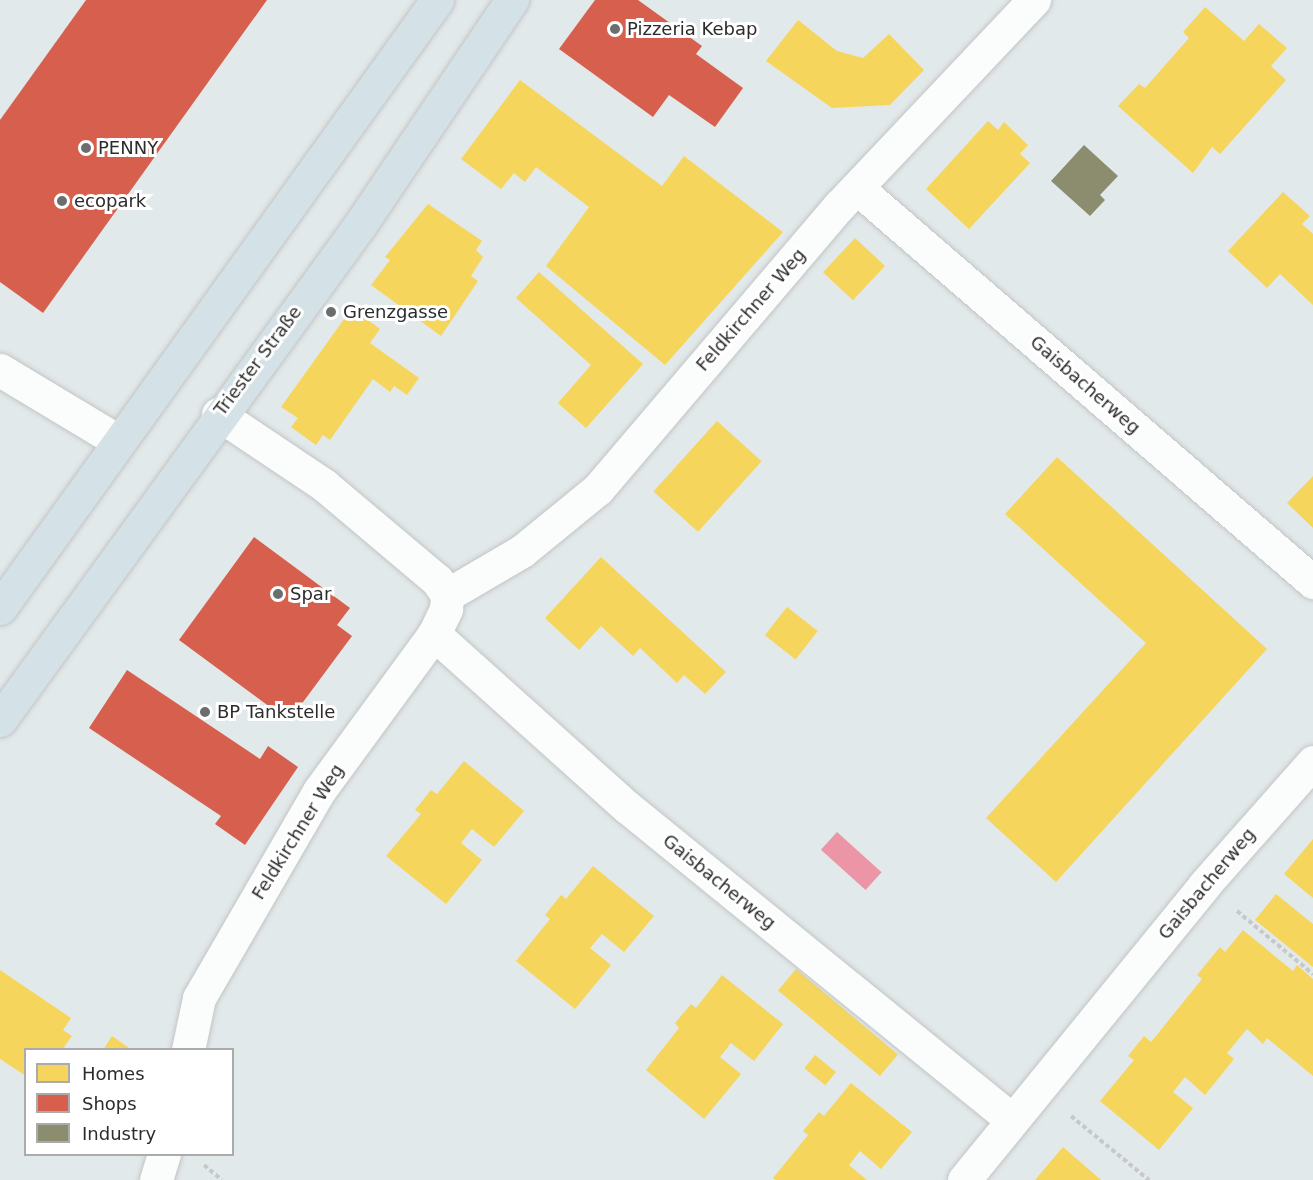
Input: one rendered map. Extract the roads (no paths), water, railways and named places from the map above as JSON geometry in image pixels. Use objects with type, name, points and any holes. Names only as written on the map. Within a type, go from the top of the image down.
[{"type":"main road","points":[[0,608],[437,0]]},
{"type":"main road","name":"Triester Straße","points":[[0,720],[218,414],[360,225],[512,0]]},
{"type":"street","name":"Feldkirchner Weg","points":[[188,1048],[199,998],[319,791],[434,634],[446,609],[447,595],[522,551],[598,489],[857,188],[1034,0]]},
{"type":"street","name":"Gaisbacherweg","points":[[857,188],[1313,582]]},
{"type":"street","points":[[0,370],[60,410],[118,441]]},
{"type":"street","points":[[218,414],[324,484],[437,580],[447,595]]},
{"type":"street","name":"Gaisbacherweg","points":[[434,634],[627,807],[1012,1120]]},
{"type":"street","name":"Gaisbacherweg","points":[[964,1180],[1012,1120],[1040,1090],[1205,884],[1313,762]]},
{"type":"street","points":[[156,1180],[164,1156]]},
{"type":"place","name":"Pizzeria Kebap","points":[[615,29]]},
{"type":"place","name":"PENNY","points":[[86,148]]},
{"type":"place","name":"ecopark","points":[[62,201]]},
{"type":"place","name":"Grenzgasse","points":[[331,312]]},
{"type":"place","name":"Spar","points":[[278,594]]},
{"type":"place","name":"BP Tankstelle","points":[[205,712]]}]
